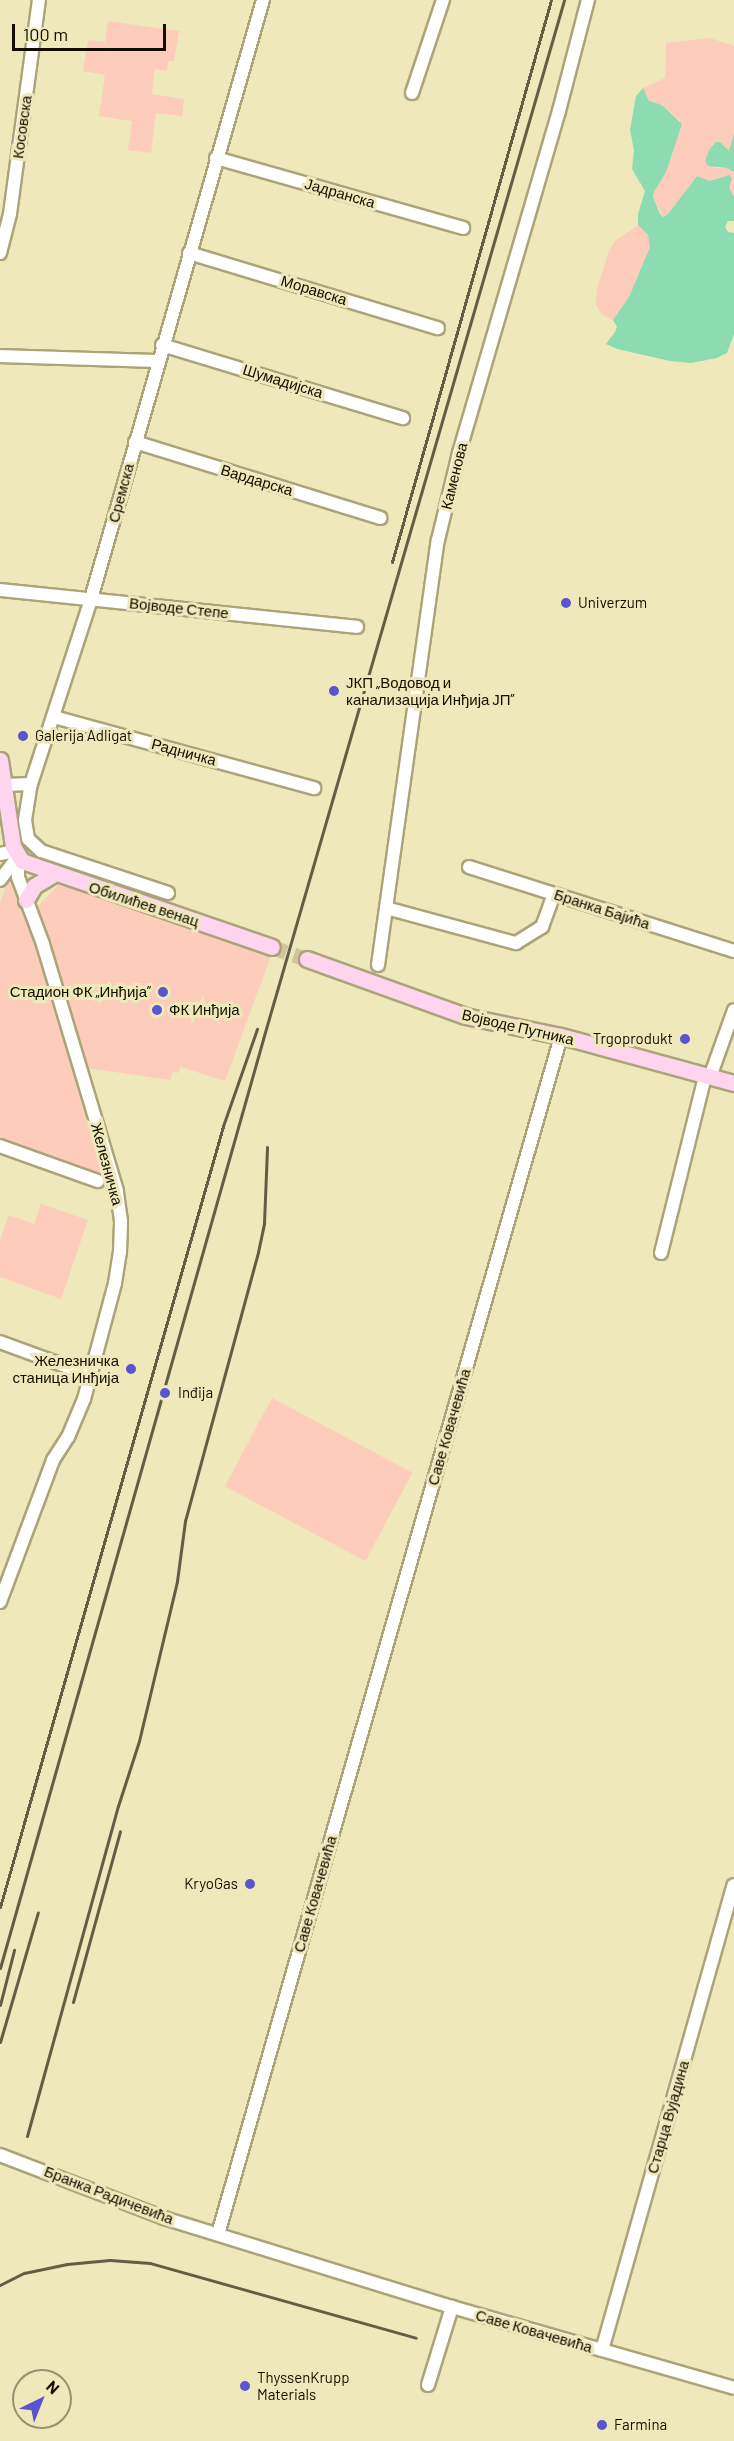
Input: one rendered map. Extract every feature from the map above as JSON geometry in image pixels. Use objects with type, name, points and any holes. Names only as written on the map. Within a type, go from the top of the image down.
[{"type":"main road","name":"Железничка","points":[[0,760],[14,856]]},
{"type":"main road","name":"Обилићев венац","points":[[14,856],[54,874],[272,947]]},
{"type":"main road","points":[[26,900],[34,886],[54,874]]},
{"type":"main road","name":"Војводе Путника","points":[[307,959],[465,1016],[561,1036],[734,1083]]},
{"type":"street","name":"Косовска","points":[[0,253],[10,214],[39,0]]},
{"type":"street","name":"Сремска","points":[[168,893],[52,856],[33,845],[28,839],[25,820],[30,784],[54,717],[91,599],[162,345],[263,0]]},
{"type":"street","points":[[412,93],[443,0]]},
{"type":"street","name":"Каменова","points":[[378,965],[438,540],[459,453],[559,111],[588,0]]},
{"type":"street","name":"Јадранска","points":[[216,158],[463,228]]},
{"type":"street","name":"Моравска","points":[[189,253],[438,328]]},
{"type":"street","name":"Шумадијска","points":[[162,345],[403,418]]},
{"type":"street","points":[[0,356],[158,361]]},
{"type":"street","name":"Вардарска","points":[[135,442],[380,518]]},
{"type":"street","name":"Војводе Степе","points":[[0,590],[357,627]]},
{"type":"street","name":"Радничка","points":[[54,717],[314,788]]},
{"type":"street","points":[[3,785],[30,784]]},
{"type":"street","points":[[0,880],[14,856]]},
{"type":"street","name":"Железничка","points":[[0,1602],[52,1460],[68,1437],[84,1399],[115,1282],[120,1252],[121,1221],[117,1191],[43,944],[18,877],[14,856]]},
{"type":"street","name":"Бранка Бајића","points":[[469,867],[734,951]]},
{"type":"street","points":[[386,908],[516,944],[542,927],[554,894]]},
{"type":"street","points":[[661,1253],[708,1076],[734,1010]]},
{"type":"street","name":"Саве Ковачевића","points":[[561,1036],[218,2234],[452,2307],[734,2388]]},
{"type":"street","points":[[0,1146],[98,1181]]},
{"type":"street","points":[[0,1342],[90,1375]]},
{"type":"street","name":"Старца Вујадина","points":[[602,2350],[734,1885]]},
{"type":"street","name":"Бранка Радичевића","points":[[0,2155],[164,2218],[218,2234]]},
{"type":"street","points":[[428,2385],[452,2307]]},
{"type":"shaded area","points":[[108,21],[179,31],[174,61],[168,61],[167,71],[155,69],[152,94],[184,99],[182,116],[156,113],[151,153],[128,150],[132,121],[99,116],[105,75],[83,71],[88,40],[105,42]]},
{"type":"shaded area","points":[[710,38],[734,46],[734,134],[729,153],[720,142],[709,150],[705,161],[715,168],[727,168],[734,172],[734,197],[720,177],[710,181],[697,176],[668,214],[663,217],[653,197],[671,155],[680,120],[662,105],[649,101],[643,88],[665,78],[666,43]]},
{"type":"shaded area","points":[[643,88],[649,101],[662,105],[682,124],[666,172],[654,192],[653,197],[660,214],[663,217],[668,214],[697,176],[710,181],[729,175],[732,178],[729,188],[734,197],[734,221],[728,221],[725,227],[728,232],[734,233],[734,334],[727,353],[717,358],[691,363],[670,361],[617,349],[606,344],[617,327],[613,320],[629,297],[650,247],[648,235],[638,225],[638,214],[645,191],[632,169],[634,150],[630,130],[636,96]]},
{"type":"shaded area","points":[[734,134],[734,172],[727,168],[708,166],[705,161],[709,150],[716,142],[720,142],[729,151]]},
{"type":"shaded area","points":[[638,225],[648,235],[650,247],[629,297],[613,320],[601,314],[596,304],[597,288],[609,251],[615,241]]},
{"type":"shaded area","points":[[13,869],[104,1178],[0,1137],[0,902]]},
{"type":"shaded area","name":"ФК Инђија","points":[[63,881],[272,953],[225,1081],[181,1067],[178,1073],[173,1072],[170,1080],[80,1067],[34,910]]},
{"type":"shaded area","points":[[41,1204],[88,1220],[61,1299],[0,1277],[0,1240],[9,1215],[34,1224]]},
{"type":"shaded area","points":[[272,1398],[412,1473],[365,1561],[225,1486]]},
{"type":"tunnel","points":[[272,947],[307,959]]},
{"type":"railway","points":[[392,562],[551,0]]},
{"type":"railway","points":[[0,1968],[263,1039],[564,0]]},
{"type":"railway","points":[[0,1907],[223,1126],[257,1029]]},
{"type":"railway","points":[[27,2136],[118,1806],[139,1741],[177,1581],[185,1521],[258,1252],[264,1223],[267,1147]]},
{"type":"railway","points":[[73,2002],[120,1831]]},
{"type":"railway","points":[[0,2042],[38,1912]]},
{"type":"railway","points":[[0,2005],[14,1950]]},
{"type":"railway","points":[[0,2285],[24,2273],[67,2264],[110,2260],[150,2263],[416,2338]]},
{"type":"place","name":"Univerzum","points":[[566,603]]},
{"type":"place","name":"ЈКП „Водовод и канализација Инђија ЈП”","points":[[334,691]]},
{"type":"place","name":"Galerija Adligat","points":[[23,736]]},
{"type":"place","name":"Стадион ФК „Инђија”","points":[[163,992]]},
{"type":"place","name":"ФК Инђија","points":[[157,1010]]},
{"type":"place","name":"Trgoprodukt","points":[[685,1039]]},
{"type":"place","name":"Железничка станица Инђија","points":[[131,1369]]},
{"type":"place","name":"Inđija","points":[[165,1393]]},
{"type":"place","name":"KryoGas","points":[[250,1884]]},
{"type":"place","name":"ThyssenKrupp Materials","points":[[245,2386]]},
{"type":"place","name":"Farmina","points":[[602,2425]]}]
